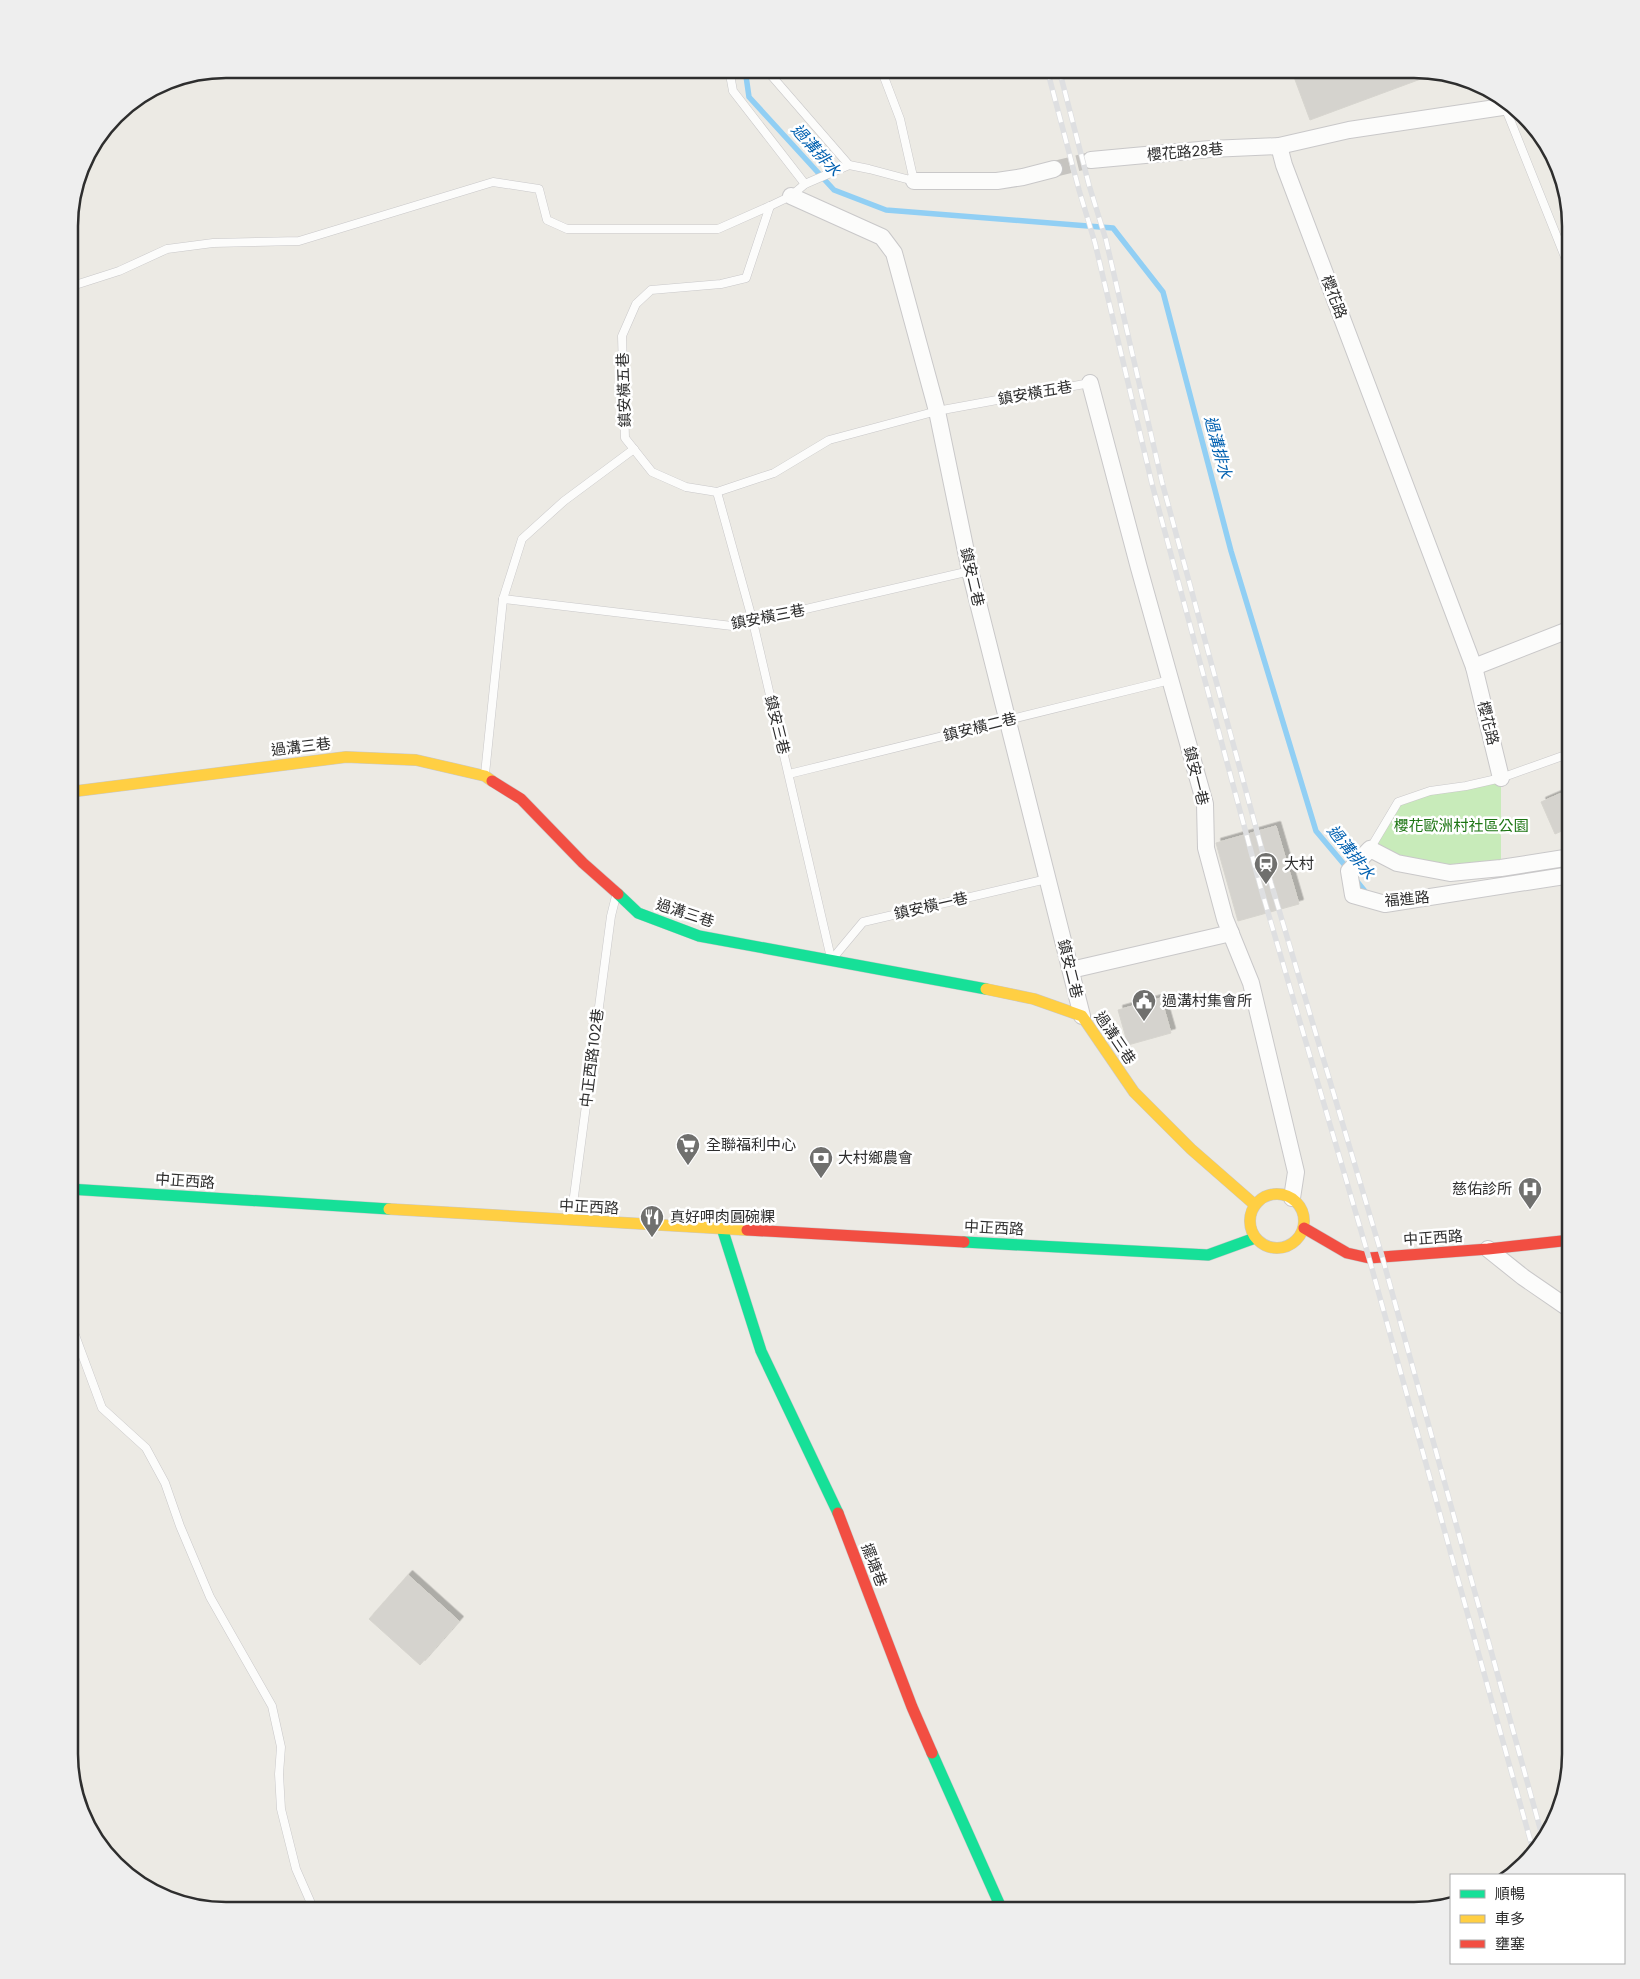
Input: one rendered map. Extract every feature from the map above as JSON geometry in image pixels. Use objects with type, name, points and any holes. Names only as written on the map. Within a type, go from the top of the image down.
[{"type":"street","points":[[1279,146],[1349,130],[1502,107]]},
{"type":"street","name":"櫻花路28巷","points":[[1092,160],[1210,149],[1279,146]]},
{"type":"street","name":"櫻花路","points":[[1279,146],[1287,174],[1474,667],[1501,778]]},
{"type":"street","points":[[914,181],[997,181],[1054,169]]},
{"type":"street","name":"鎮安二巷","points":[[791,196],[882,237],[894,254],[937,411],[970,571],[1082,1016]]},
{"type":"street","name":"鎮安一巷","points":[[1090,383],[1205,804],[1206,848],[1225,919],[1251,983],[1296,1172],[1292,1198]]},
{"type":"street","points":[[1474,667],[1562,633]]},
{"type":"street","name":"過溝三巷","points":[[78,791],[346,757],[416,760],[484,776],[521,799],[583,863],[638,913],[699,936],[1034,998],[1082,1016],[1134,1092],[1191,1148],[1254,1205]]},
{"type":"street","name":"福進路","points":[[1562,858],[1501,868],[1450,873],[1397,863],[1370,849],[1349,871],[1353,895],[1385,904],[1562,876]]},
{"type":"street","points":[[1071,970],[1231,933]]},
{"type":"street","name":"中正西路","points":[[78,1190],[570,1221],[1208,1255],[1255,1238]]},
{"type":"street","points":[[1276,1194],[1292,1198],[1303,1211],[1305,1220],[1304,1228],[1295,1242],[1288,1247],[1279,1249],[1262,1244],[1250,1230],[1249,1221],[1254,1205],[1260,1200],[1276,1194]]},
{"type":"street","name":"擺塘巷","points":[[722,1228],[761,1351],[835,1506],[912,1707],[998,1902]]},
{"type":"street","name":"中正西路","points":[[1304,1228],[1348,1253],[1369,1258],[1562,1241]]},
{"type":"street","points":[[1488,1249],[1523,1277],[1562,1304]]},
{"type":"lane","points":[[731,78],[733,91],[805,184]]},
{"type":"lane","points":[[773,78],[849,165],[914,181],[900,119],[884,78]]},
{"type":"lane","points":[[1510,113],[1562,249]]},
{"type":"lane","points":[[78,284],[119,271],[167,249],[213,242],[299,241],[493,182],[538,189],[547,220],[567,229],[718,229],[791,196],[805,184],[849,165]]},
{"type":"lane","name":"鎮安橫五巷","points":[[770,206],[746,278],[721,284],[651,290],[636,304],[622,336],[625,438],[652,472],[686,487],[717,492],[774,473],[829,440],[937,411],[1090,383]]},
{"type":"lane","points":[[484,776],[503,599],[522,540],[564,500],[634,449]]},
{"type":"lane","name":"鎮安三巷","points":[[717,492],[753,622],[776,729],[789,774],[831,960]]},
{"type":"lane","name":"鎮安橫三巷","points":[[503,599],[732,626],[970,571]]},
{"type":"lane","name":"鎮安橫二巷","points":[[789,774],[1170,680]]},
{"type":"lane","points":[[1370,849],[1398,802],[1430,791],[1466,786],[1501,778],[1562,756]]},
{"type":"lane","name":"鎮安橫一巷","points":[[831,960],[863,922],[1047,879]]},
{"type":"lane","name":"中正西路102巷","points":[[570,1221],[616,895]]},
{"type":"lane","points":[[78,1343],[102,1408],[146,1448],[165,1483],[180,1526],[210,1597],[272,1706],[280,1747],[281,1809],[296,1869],[310,1902]]},
{"type":"green space","name":"櫻花歐洲村社區公園","points":[[1501,778],[1501,868],[1397,863],[1370,849],[1398,802]]},
{"type":"building","points":[[1294,78],[1423,78],[1310,120]]},
{"type":"building","points":[[1562,793],[1562,831],[1555,834],[1541,802]]},
{"type":"building","points":[[1276,826],[1299,904],[1238,921],[1216,843]]},
{"type":"building","name":"過溝村集會所","points":[[1161,998],[1171,1033],[1128,1045],[1118,1010]]},
{"type":"building","points":[[408,1575],[459,1621],[420,1665],[369,1619]]},
{"type":"waterway","name":"過溝排水","points":[[746,78],[749,97],[834,190],[886,210],[1113,228],[1163,292],[1231,551],[1316,831],[1348,869]]},
{"type":"waterway","name":"過溝排水","points":[[1355,879],[1368,895]]},
{"type":"tunnel","points":[[1054,169],[1091,160]]},
{"type":"railway","points":[[1049,78],[1095,243],[1152,484],[1260,885],[1369,1258],[1531,1844]]},
{"type":"railway","points":[[1061,78],[1089,185],[1106,240],[1162,482],[1271,883],[1382,1256],[1541,1830]]},
{"type":"traffic: fast","points":[[618,894],[638,913],[699,936],[986,989]]},
{"type":"traffic: fast","points":[[78,1190],[389,1209]]},
{"type":"traffic: fast","points":[[722,1228],[761,1351],[838,1513]]},
{"type":"traffic: fast","points":[[964,1242],[1208,1255],[1255,1238]]},
{"type":"traffic: fast","points":[[932,1753],[998,1902]]},
{"type":"traffic: slow","points":[[78,791],[346,757],[416,760],[485,776],[492,781]]},
{"type":"traffic: slow","points":[[986,989],[1034,999],[1082,1016],[1134,1092],[1191,1149],[1255,1205]]},
{"type":"traffic: slow","points":[[1272,1194],[1282,1194],[1292,1198],[1300,1206],[1304,1221],[1300,1236],[1292,1244],[1282,1248],[1272,1248],[1262,1244],[1254,1236],[1250,1226],[1250,1216],[1254,1206],[1262,1198],[1272,1194]]},
{"type":"traffic: slow","points":[[389,1209],[747,1230]]},
{"type":"traffic: jam","points":[[492,781],[521,799],[583,863],[618,894]]},
{"type":"traffic: jam","points":[[1304,1228],[1347,1253],[1369,1258],[1562,1241]]},
{"type":"traffic: jam","points":[[747,1230],[964,1242]]},
{"type":"traffic: jam","points":[[838,1513],[912,1707],[932,1753]]},
{"type":"place","name":"大村","points":[[1266,885]]},
{"type":"place","name":"過溝村集會所","points":[[1144,1022]]},
{"type":"place","name":"全聯福利中心","points":[[688,1166]]},
{"type":"place","name":"大村鄉農會","points":[[821,1179]]},
{"type":"place","name":"慈佑診所","points":[[1530,1210]]},
{"type":"place","name":"真好呷肉圓碗粿","points":[[652,1238]]}]
